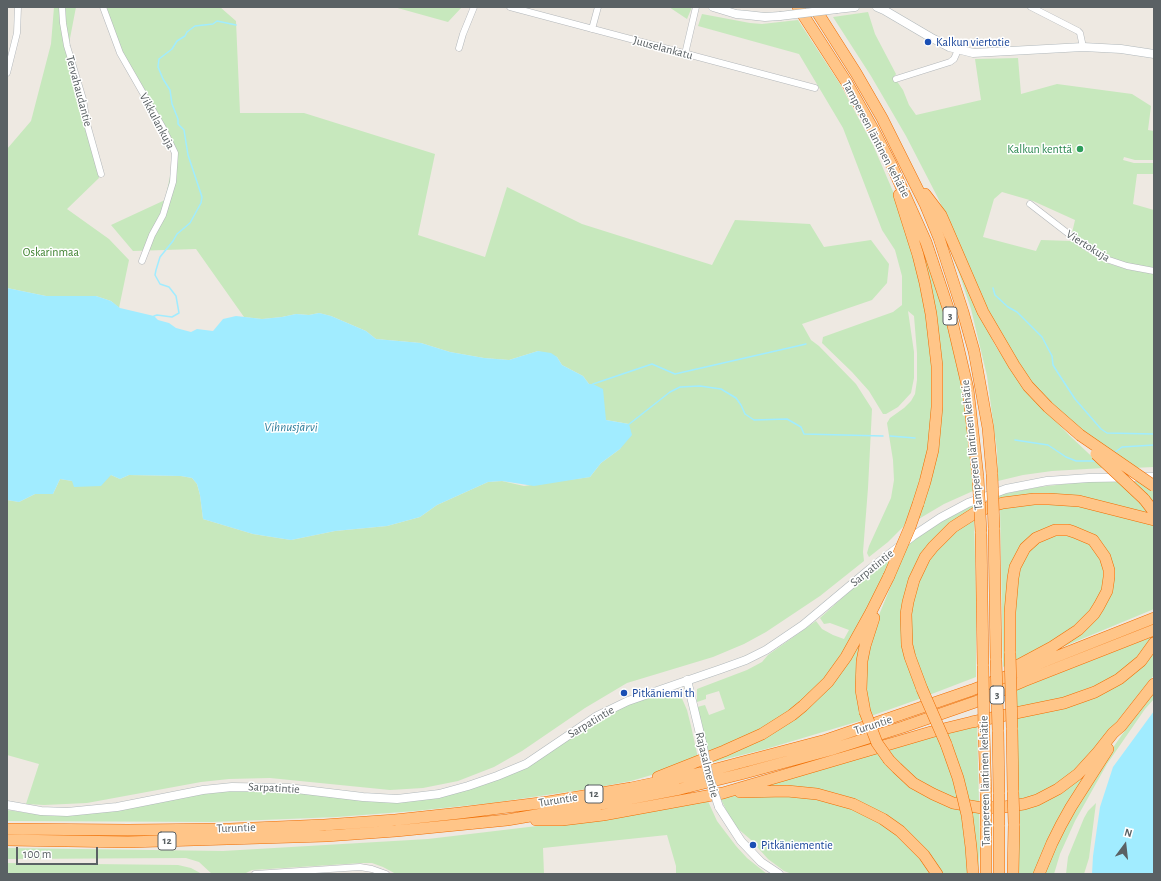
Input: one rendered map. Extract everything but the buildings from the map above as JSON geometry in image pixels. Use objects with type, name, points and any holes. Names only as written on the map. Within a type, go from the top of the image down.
[{"type":"highway","name":"Tampereen läntinen kehätie","points":[[798,7],[847,83],[891,164],[926,242],[951,317],[968,389],[978,477],[981,532],[986,874]]},
{"type":"highway","name":"Tampereen läntinen kehätie","points":[[814,7],[856,73],[882,118],[911,174],[939,238],[974,351],[988,428],[992,474],[998,730],[999,874]]},
{"type":"highway","points":[[631,788],[762,734],[792,715],[803,706],[828,682],[846,657],[889,576],[906,539],[925,482],[933,450],[937,408],[937,366],[932,322],[925,283],[891,164]]},
{"type":"highway","points":[[911,174],[941,215],[983,312],[1028,386],[1144,499],[1153,514]]},
{"type":"highway","points":[[1079,437],[1154,486]]},
{"type":"highway","points":[[973,874],[967,815],[958,778],[946,744],[922,689],[907,645],[906,614],[909,597],[914,580],[925,557],[953,527],[975,513],[1003,503],[1034,499],[1056,499],[1079,501],[1153,514]]},
{"type":"highway","points":[[972,690],[1052,647],[1078,630],[1094,614],[1105,598],[1109,577],[1108,563],[1093,540],[1068,530],[1055,530],[1036,538],[1025,548],[1016,567],[1013,578],[1010,612],[1010,653],[1012,728],[1013,792],[1014,824],[1013,874]]},
{"type":"highway","points":[[889,576],[885,591],[869,631],[862,661],[861,690],[865,712],[877,742],[896,768],[913,783],[953,803],[973,807],[1004,807],[1037,800],[1068,783],[1121,726]]},
{"type":"highway","name":"Turuntie","points":[[7,829],[230,829],[324,825],[395,820],[460,813],[548,802],[631,788],[701,773],[826,740],[972,690],[1154,618]]},
{"type":"highway","name":"Turuntie","points":[[7,840],[128,842],[326,836],[396,831],[507,820],[680,789],[830,750],[903,727],[975,702],[1154,630]]},
{"type":"highway","points":[[507,820],[574,819],[723,793],[931,732],[994,717],[1064,703],[1084,697],[1119,679],[1141,661],[1154,643]]},
{"type":"highway","points":[[1039,874],[1052,843],[1071,806],[1094,772],[1121,726],[1154,684]]},
{"type":"highway","points":[[723,793],[771,791],[800,792],[829,797],[853,804],[883,818],[900,831],[924,855],[937,874]]},
{"type":"main road","points":[[712,7],[736,14],[764,17],[855,7]]},
{"type":"main road","points":[[877,7],[949,47],[973,53],[1083,47],[1121,49],[1154,54]]},
{"type":"main road","name":"Sarpatintie","points":[[7,805],[41,812],[86,811],[117,807],[203,790],[232,787],[288,788],[385,798],[439,794],[468,786],[526,764],[597,716],[639,696],[721,669],[766,650],[803,624],[870,568],[913,536],[940,518],[968,503],[1006,489],[1046,481],[1089,478],[1154,477]]},
{"type":"main road","name":"Rajasalmentie","points":[[687,680],[709,777],[719,807],[741,841],[761,862],[779,874]]},
{"type":"street","points":[[7,73],[17,33],[18,7]]},
{"type":"street","name":"Tervahaudantie","points":[[62,7],[67,46],[83,99],[87,124],[101,174]]},
{"type":"street","name":"Vikkulankuja","points":[[103,7],[120,53],[163,128],[175,153],[173,182],[163,215],[152,235],[142,261]]},
{"type":"street","points":[[459,48],[474,7]]},
{"type":"street","name":"Juuselankatu","points":[[510,7],[532,10],[592,29],[815,88]]},
{"type":"street","points":[[592,29],[598,7]]},
{"type":"street","points":[[685,54],[696,7]]},
{"type":"street","points":[[1031,7],[1078,31],[1080,33],[1083,47]]},
{"type":"street","points":[[896,79],[950,62],[954,59],[958,50]]},
{"type":"street","name":"Viertokuja","points":[[1030,204],[1083,245],[1109,260],[1122,265],[1154,271]]},
{"type":"street","points":[[255,874],[360,867],[386,874]]},
{"type":"green space","name":"Oskarinmaa","points":[[54,7],[76,7],[67,54],[99,178],[67,209],[109,239],[129,260],[119,308],[111,301],[96,296],[46,296],[7,288],[7,149],[31,121],[51,44]]},
{"type":"green space","points":[[105,7],[220,7],[236,21],[240,113],[304,113],[435,154],[418,235],[485,257],[507,187],[582,224],[712,265],[735,220],[810,224],[824,247],[871,240],[889,264],[887,283],[872,300],[802,324],[811,340],[819,346],[856,384],[872,409],[863,552],[864,561],[820,596],[766,632],[744,644],[713,657],[627,683],[585,708],[522,751],[494,767],[458,781],[423,788],[390,790],[270,778],[229,779],[201,782],[87,803],[44,805],[26,804],[39,764],[7,755],[7,500],[19,502],[35,494],[53,494],[60,479],[72,481],[111,475],[120,479],[129,475],[181,476],[192,478],[197,484],[203,519],[253,534],[291,540],[335,531],[387,526],[420,517],[437,505],[488,482],[502,481],[524,486],[590,477],[601,463],[620,449],[629,424],[606,420],[589,384],[583,376],[562,365],[557,357],[538,351],[509,360],[484,358],[450,352],[421,343],[376,339],[366,331],[331,316],[319,313],[309,315],[296,314],[262,319],[244,317],[196,249],[133,251],[111,225],[165,200],[175,153],[122,52]]},
{"type":"green space","points":[[394,7],[462,7],[448,22]]},
{"type":"green space","points":[[669,7],[692,7],[687,19]]},
{"type":"green space","points":[[868,12],[875,34],[896,74],[894,77],[903,90],[909,105],[916,115],[981,100],[975,59],[1018,58],[1021,94],[1057,84],[1132,94],[1151,106],[1148,130],[1154,131],[1154,160],[1135,160],[1124,157],[1123,160],[1134,163],[1154,163],[1154,174],[1137,174],[1133,204],[1154,210],[1154,268],[1129,264],[1110,258],[1085,243],[1072,233],[1075,220],[1033,201],[1002,192],[994,199],[983,237],[1036,251],[1041,240],[1072,241],[1095,257],[1107,263],[1126,269],[1154,274],[1154,467],[1132,468],[1081,433],[1031,384],[999,336],[938,198],[906,136],[871,76],[833,17]]},
{"type":"green space","points":[[702,14],[762,24],[798,20],[840,84],[873,145],[898,203],[917,261],[933,355],[931,441],[915,496],[904,526],[888,542],[869,557],[867,553],[869,546],[891,498],[894,480],[893,460],[887,423],[890,418],[911,401],[915,394],[917,380],[917,353],[914,316],[908,311],[914,352],[914,378],[911,393],[898,407],[886,414],[883,414],[869,391],[852,372],[822,343],[823,337],[893,312],[902,305],[902,276],[895,250],[882,230],[843,128],[799,54],[698,26]]},
{"type":"green space","points":[[937,217],[995,345],[1010,368],[1039,404],[1104,468],[1052,471],[1023,475],[998,481],[997,451],[987,376],[971,309],[959,273]]},
{"type":"green space","points":[[911,219],[928,260],[952,342],[961,383],[967,424],[973,491],[944,504],[917,520],[941,391]]},
{"type":"green space","points":[[1091,481],[1121,481],[1152,516],[1096,501],[999,501],[999,495],[1039,487]]},
{"type":"green space","points":[[1132,482],[1140,482],[1154,490],[1154,506]]},
{"type":"green space","points":[[1028,503],[1092,507],[1154,524],[1154,609],[1036,658],[1070,638],[1112,589],[1099,540],[1052,526],[1037,532],[1023,544],[1007,665],[1003,667],[1000,508]]},
{"type":"green space","points":[[973,505],[974,512],[947,528],[904,605],[922,698],[871,716],[866,698],[866,660],[870,640],[908,544],[937,524]]},
{"type":"green space","points":[[974,519],[976,677],[929,695],[910,644],[912,597],[925,565],[947,537]]},
{"type":"green space","points":[[1068,533],[1090,542],[1104,566],[1103,590],[1087,615],[1074,626],[1040,648],[1014,661],[1014,596],[1022,560],[1031,546],[1042,538]]},
{"type":"green space","points":[[891,558],[877,590],[848,645],[824,679],[810,694],[782,716],[763,728],[708,753],[697,707],[705,705],[709,715],[725,709],[719,691],[706,695],[706,699],[697,702],[697,689],[747,670],[762,662],[768,655],[816,621],[822,629],[844,639],[849,630],[830,623],[824,624],[820,618],[861,581]]},
{"type":"green space","points":[[1154,636],[1143,652],[1128,668],[1104,682],[1062,698],[1015,708],[1014,691]]},
{"type":"green space","points":[[858,644],[856,684],[863,720],[766,749],[710,763],[709,758],[793,717]]},
{"type":"green space","points":[[1154,650],[1154,675],[1103,739],[1071,774],[1045,792],[1016,801],[1015,714],[1085,699]]},
{"type":"green space","points":[[667,690],[671,696],[680,694],[687,710],[698,758],[631,781],[492,803],[337,817],[212,822],[7,821],[7,810],[61,816],[85,814],[127,808],[222,790],[270,789],[397,801],[517,771],[616,710]]},
{"type":"green space","points":[[1154,693],[1154,699],[1145,709],[1107,764],[1075,821],[1060,854],[1054,874],[1044,874],[1051,851],[1105,759],[1140,709]]},
{"type":"green space","points":[[977,723],[979,802],[967,801],[945,731]]},
{"type":"green space","points":[[938,733],[946,753],[959,800],[945,795],[913,777],[897,763],[886,748]]},
{"type":"green space","points":[[879,750],[891,768],[961,808],[970,874],[942,874],[858,800],[835,793],[814,789],[744,789]]},
{"type":"green space","points":[[1101,753],[1036,874],[1016,874],[1017,807],[1036,802]]},
{"type":"green space","points":[[788,794],[841,802],[893,830],[915,850],[934,874],[792,874],[784,871],[768,859],[750,839],[737,828],[720,797]]},
{"type":"green space","points":[[707,799],[717,821],[736,846],[747,858],[767,874],[676,874],[676,866],[667,835],[543,848],[544,874],[396,874],[372,863],[362,863],[252,870],[244,874],[212,874],[199,862],[186,858],[7,859],[7,848],[223,851],[428,839],[579,821]]},
{"type":"green space","points":[[1096,803],[1089,858],[1084,874],[1066,874],[1068,857],[1084,818],[1088,811]]},
{"type":"green space","points":[[970,809],[979,810],[980,847],[978,874],[977,874]]},
{"type":"green space","points":[[7,863],[178,865],[191,868],[202,874],[7,874]]},
{"type":"water","name":"Vihnusjärvi","points":[[7,288],[46,296],[96,296],[111,301],[120,308],[154,316],[158,320],[169,323],[176,328],[191,332],[197,329],[213,331],[223,319],[236,316],[262,319],[296,314],[309,315],[319,313],[331,316],[366,331],[376,339],[421,343],[450,352],[484,358],[509,360],[538,351],[551,353],[557,357],[562,365],[583,376],[589,384],[593,384],[603,389],[606,420],[629,424],[632,435],[620,449],[601,463],[590,477],[534,486],[502,481],[488,482],[437,505],[420,517],[387,526],[335,531],[291,540],[253,534],[203,519],[197,484],[192,478],[181,476],[129,475],[120,479],[111,475],[101,486],[74,487],[72,481],[60,479],[53,494],[35,494],[19,502],[7,500]]},
{"type":"water","points":[[1154,711],[1154,874],[1092,874],[1100,807],[1113,767]]},
{"type":"waterway","points":[[154,316],[172,317],[179,313],[176,296],[169,287],[160,284],[155,275],[160,257],[177,234],[190,223],[201,203],[202,197],[188,155],[184,130],[178,124],[178,119],[172,104],[170,90],[158,67],[159,59],[172,49],[177,41],[185,36],[187,32],[195,26],[213,24],[217,21],[236,25]]},
{"type":"waterway","points":[[993,288],[995,295],[1008,307],[1017,312],[1042,337],[1052,356],[1053,365],[1058,373],[1075,399],[1101,429],[1107,433],[1154,434]]},
{"type":"waterway","points":[[593,384],[652,364],[675,374],[806,344]]},
{"type":"waterway","points":[[628,425],[670,392],[680,387],[700,386],[721,389],[736,398],[745,414],[754,420],[787,419],[801,427],[804,434],[883,436]]},
{"type":"waterway","points":[[890,436],[915,438]]},
{"type":"waterway","points":[[1015,440],[1048,445],[1066,457],[1076,461],[1096,461]]},
{"type":"waterway","points":[[1114,453],[1122,447],[1154,445]]},
{"type":"place","name":"Kalkun viertotie","points":[[928,42]]},
{"type":"place","name":"Kalkun kenttä","points":[[1080,149]]},
{"type":"place","name":"Pitkäniemi th","points":[[624,693]]},
{"type":"place","name":"Pitkäniementie","points":[[753,845]]}]
